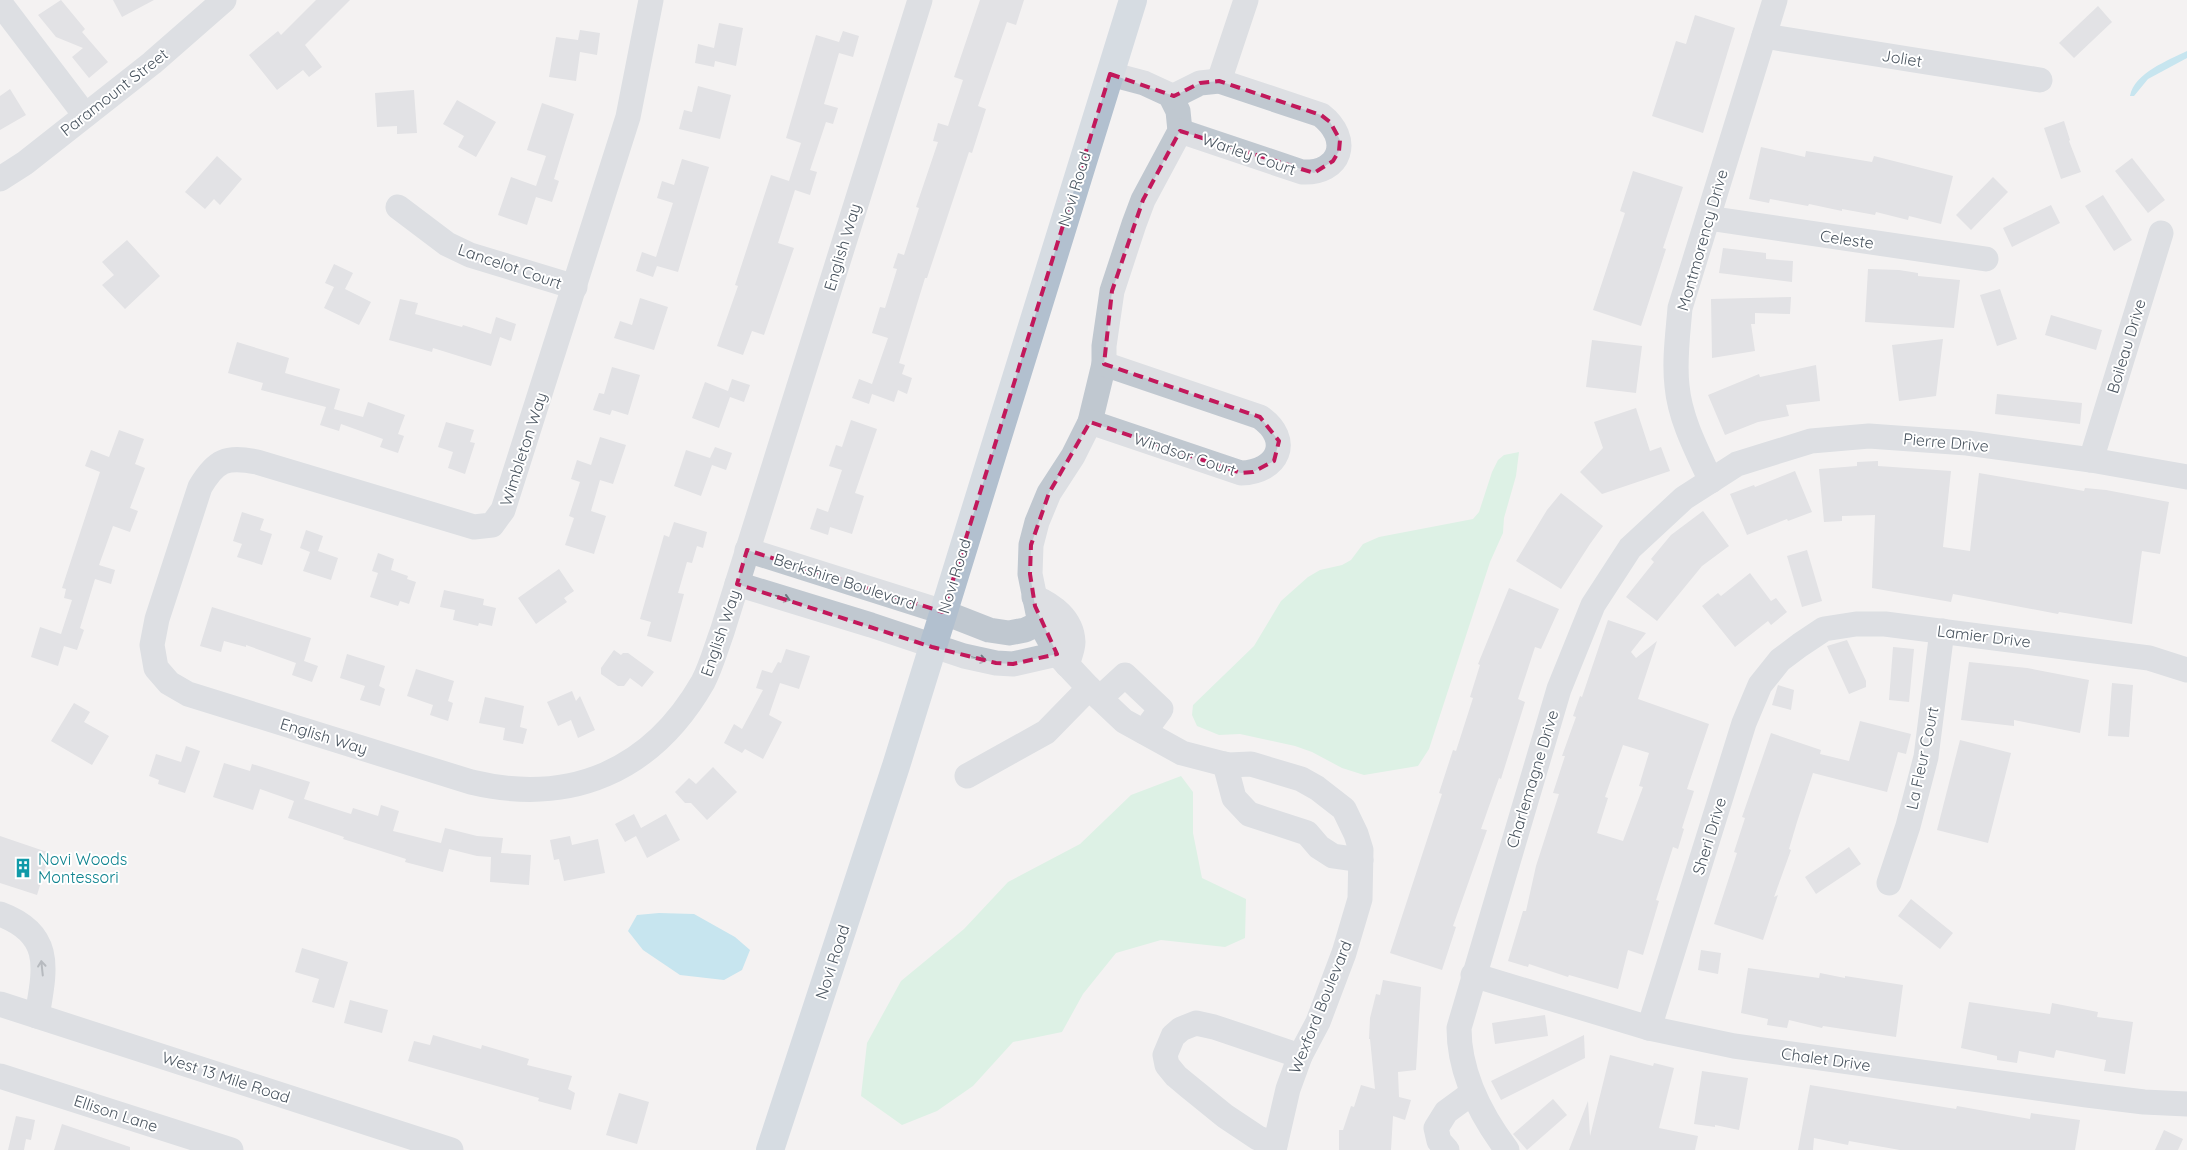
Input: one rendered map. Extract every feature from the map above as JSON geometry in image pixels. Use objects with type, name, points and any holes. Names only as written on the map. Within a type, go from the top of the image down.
[{"type":"main road","name":"Novi Road","points":[[770,1150],[893,776],[1133,0]]},
{"type":"street","name":"Paramount Street","points":[[0,179],[25,163],[152,63],[224,0]]},
{"type":"street","name":"Wimbleton Way","points":[[156,668],[152,645],[160,609],[200,487],[209,472],[222,461],[239,458],[257,462],[447,520],[474,527],[492,525],[503,510],[628,117],[651,0]]},
{"type":"street","name":"English Way","points":[[156,668],[169,683],[188,694],[471,782],[514,790],[541,790],[586,782],[622,767],[652,747],[675,725],[704,680],[737,584],[920,0]]},
{"type":"street","points":[[1172,98],[1200,82],[1219,81],[1246,0]]},
{"type":"street","name":"Montmorency Drive","points":[[1711,481],[1688,432],[1677,387],[1676,353],[1680,308],[1775,0]]},
{"type":"street","points":[[0,2],[85,115]]},
{"type":"street","name":"Joliet","points":[[1764,36],[2040,80]]},
{"type":"street","points":[[1110,74],[1144,83],[1162,90],[1172,98],[1178,111],[1180,131]]},
{"type":"street","name":"Warley Court","points":[[1180,131],[1302,172],[1314,173],[1325,169],[1333,161],[1339,151],[1340,140],[1330,122],[1321,116],[1219,81]]},
{"type":"street","name":"Wexford Boulevard","points":[[1180,131],[1146,194],[1134,224],[1112,291],[1104,346],[1104,364],[1090,422],[1073,456],[1049,493],[1037,522],[1031,545],[1030,574],[1040,623],[1062,659],[1124,721],[1182,753],[1225,764],[1251,764],[1300,779],[1317,788],[1344,809],[1356,834],[1361,850],[1360,899],[1344,953],[1318,1022],[1300,1056],[1288,1089],[1274,1147]]},
{"type":"street","name":"Lancelot Court","points":[[398,207],[447,244],[470,255],[575,287]]},
{"type":"street","name":"Celeste","points":[[1708,218],[1986,259]]},
{"type":"street","name":"Boileau Drive","points":[[2091,460],[2161,233]]},
{"type":"street","name":"Windsor Court","points":[[1090,422],[1241,473],[1253,472],[1264,468],[1274,461],[1278,451],[1279,441],[1274,430],[1260,417],[1104,364]]},
{"type":"street","name":"Pierre Drive","points":[[1711,481],[1737,464],[1810,441],[1869,436],[1967,443],[2091,460],[2187,477]]},
{"type":"street","name":"Charlemagne Drive","points":[[1496,1147],[1488,1120],[1472,1093],[1462,1062],[1459,1047],[1459,1028],[1473,975],[1559,689],[1593,605],[1630,548],[1684,498],[1711,481]]},
{"type":"street","name":"Berkshire Boulevard","points":[[747,550],[943,612],[989,630],[1009,633],[1026,630],[1040,623]]},
{"type":"street","name":"Berkshire Boulevard","points":[[737,584],[871,624],[932,647],[996,663],[1013,664],[1062,659]]},
{"type":"street","points":[[1034,597],[1049,603],[1061,614],[1068,627],[1073,643],[1062,659]]},
{"type":"street","name":"Lamier Drive","points":[[1787,655],[1824,629],[1856,624],[1885,624],[2149,658],[2187,670]]},
{"type":"street","name":"La Fleur Court","points":[[1889,883],[1908,826],[1926,757],[1942,631]]},
{"type":"street","name":"Sheri Drive","points":[[1649,1028],[1744,723],[1760,685],[1780,660],[1787,655]]},
{"type":"street","points":[[967,776],[1046,732],[1094,693],[1125,675],[1161,708],[1144,732]]},
{"type":"street","points":[[1225,764],[1234,798],[1249,814],[1307,833],[1319,847],[1333,856],[1361,860]]},
{"type":"street","points":[[0,914],[15,920],[32,932],[40,945],[43,977],[37,1016]]},
{"type":"street","name":"Chalet Drive","points":[[1473,975],[1649,1028],[1734,1046],[2087,1096],[2187,1104]]},
{"type":"street","name":"West 13 Mile Road","points":[[0,1004],[403,1143],[451,1150]]},
{"type":"street","points":[[1274,1147],[1225,1116],[1176,1076],[1167,1065],[1165,1055],[1173,1036],[1181,1028],[1196,1023],[1214,1027],[1300,1056]]},
{"type":"street","name":"Ellison Lane","points":[[0,1076],[231,1150]]},
{"type":"street","points":[[1447,1150],[1439,1141],[1436,1128],[1446,1112],[1472,1093]]},
{"type":"highlighted area","points":[[1110,74],[1174,96],[1200,83],[1219,81],[1321,115],[1330,122],[1340,140],[1339,151],[1333,161],[1314,173],[1180,131],[1143,200],[1112,291],[1104,364],[1260,417],[1279,441],[1274,461],[1253,472],[1241,473],[1090,422],[1049,493],[1031,545],[1030,574],[1035,606],[1057,654],[1013,664],[996,663],[932,647],[737,584],[747,550],[943,612]]},
{"type":"green space","points":[[1519,452],[1516,476],[1504,518],[1503,533],[1490,562],[1429,749],[1418,766],[1364,775],[1342,768],[1312,752],[1295,746],[1240,734],[1219,735],[1197,726],[1192,715],[1193,705],[1254,646],[1281,601],[1308,577],[1320,570],[1342,565],[1351,560],[1363,544],[1379,537],[1473,519],[1479,512],[1492,472],[1498,460],[1504,455]]},
{"type":"green space","points":[[1181,776],[1193,792],[1193,833],[1202,878],[1246,899],[1245,938],[1225,947],[1161,940],[1116,953],[1083,994],[1062,1032],[1013,1042],[973,1086],[937,1111],[902,1125],[861,1096],[867,1043],[901,981],[964,929],[1008,882],[1080,844],[1131,795]]},
{"type":"water","points":[[2187,51],[2187,58],[2148,79],[2134,96],[2130,96],[2133,88],[2145,74]]},
{"type":"water","points":[[659,913],[694,914],[735,937],[750,950],[742,970],[724,980],[680,975],[643,950],[628,931],[637,915]]},
{"type":"building","points":[[61,0],[85,29],[82,32],[108,62],[89,78],[72,57],[83,48],[56,37],[38,15]]},
{"type":"building","points":[[113,0],[154,0],[122,17]]},
{"type":"building","points":[[316,0],[350,0],[305,45],[322,67],[309,77],[303,70],[277,90],[249,55],[278,31],[281,35]]},
{"type":"building","points":[[980,0],[1024,0],[1016,25],[1007,22],[978,106],[986,109],[972,153],[969,152],[927,278],[925,278],[899,363],[905,365],[902,374],[912,378],[907,394],[898,390],[894,402],[872,394],[869,404],[852,398],[859,379],[872,384],[888,338],[872,333],[880,307],[885,308],[897,269],[893,268],[898,253],[904,255],[919,208],[916,207],[938,142],[933,141],[938,123],[948,126],[963,80],[954,77]]},
{"type":"building","points":[[2098,6],[2112,22],[2074,58],[2059,43]]},
{"type":"building","points":[[1695,15],[1735,28],[1703,133],[1652,116],[1676,41],[1686,44]]},
{"type":"building","points":[[719,23],[743,28],[736,66],[715,61],[714,67],[695,63],[698,44],[714,48]]},
{"type":"building","points":[[580,30],[600,33],[597,55],[580,52],[576,81],[549,77],[556,37],[578,40]]},
{"type":"building","points":[[843,31],[859,36],[853,57],[839,53],[824,104],[838,108],[833,124],[826,122],[810,170],[817,172],[810,195],[795,190],[778,243],[794,248],[764,335],[752,331],[743,355],[717,346],[738,286],[735,285],[771,175],[789,181],[801,143],[786,138],[816,35],[839,42]]},
{"type":"building","points":[[698,86],[731,95],[720,139],[679,129],[684,110],[692,112]]},
{"type":"building","points":[[10,89],[26,115],[0,130],[0,96]]},
{"type":"building","points":[[414,90],[417,133],[397,134],[397,126],[377,127],[375,93]]},
{"type":"building","points":[[457,100],[496,122],[476,157],[458,147],[464,136],[443,124]]},
{"type":"building","points":[[542,103],[574,114],[554,179],[559,181],[552,202],[536,197],[527,225],[498,215],[511,177],[536,186],[546,156],[527,150]]},
{"type":"building","points":[[2064,121],[2069,141],[2081,172],[2061,179],[2044,128]]},
{"type":"building","points":[[1761,147],[1805,157],[1806,151],[1872,162],[1874,156],[1953,176],[1941,224],[1909,216],[1908,220],[1876,212],[1875,215],[1770,199],[1769,203],[1749,199]]},
{"type":"building","points":[[217,156],[242,179],[220,205],[214,199],[205,209],[185,192]]},
{"type":"building","points":[[2132,158],[2165,200],[2148,213],[2115,171]]},
{"type":"building","points":[[682,159],[709,167],[678,272],[657,266],[653,277],[636,271],[642,252],[656,257],[673,203],[657,198],[662,181],[674,185]]},
{"type":"building","points":[[1633,171],[1683,187],[1663,248],[1666,249],[1641,326],[1593,310],[1625,213],[1620,211]]},
{"type":"building","points":[[1993,177],[2008,192],[1971,230],[1956,215]]},
{"type":"building","points":[[2103,195],[2132,240],[2114,251],[2085,206]]},
{"type":"building","points":[[2051,205],[2060,223],[2012,247],[2003,228]]},
{"type":"building","points":[[127,240],[160,276],[125,309],[102,285],[114,275],[102,262]]},
{"type":"building","points":[[1723,248],[1766,253],[1766,259],[1793,261],[1792,282],[1719,273]]},
{"type":"building","points":[[334,264],[353,273],[345,289],[371,302],[359,325],[324,308],[334,287],[325,283]]},
{"type":"building","points":[[1868,269],[1899,270],[1918,273],[1918,276],[1960,280],[1954,328],[1865,322]]},
{"type":"building","points":[[2000,289],[2017,339],[1997,346],[1980,295]]},
{"type":"building","points":[[1791,297],[1790,314],[1755,313],[1755,324],[1751,324],[1755,351],[1712,358],[1711,299]]},
{"type":"building","points":[[640,298],[668,307],[654,350],[614,338],[620,321],[632,325]]},
{"type":"building","points":[[400,299],[418,303],[415,314],[462,327],[463,325],[491,334],[496,317],[516,324],[511,341],[500,337],[491,366],[433,348],[432,352],[389,340]]},
{"type":"building","points":[[2051,315],[2102,330],[2096,350],[2045,335]]},
{"type":"building","points":[[1943,339],[1936,396],[1899,401],[1892,345]]},
{"type":"building","points":[[1592,340],[1642,346],[1636,393],[1586,387]]},
{"type":"building","points":[[237,342],[289,358],[285,373],[340,389],[334,409],[363,417],[368,402],[405,415],[398,434],[404,436],[398,453],[380,447],[383,439],[341,424],[339,431],[320,425],[326,407],[261,390],[263,383],[228,373]]},
{"type":"building","points":[[1816,365],[1820,401],[1786,405],[1789,416],[1758,422],[1725,435],[1708,395],[1759,374],[1760,377]]},
{"type":"building","points":[[612,367],[640,375],[628,415],[612,410],[610,415],[593,410],[599,393],[604,394]]},
{"type":"building","points":[[732,379],[750,385],[744,402],[730,397],[719,428],[692,418],[705,382],[728,391]]},
{"type":"building","points":[[1997,394],[2082,403],[2080,424],[1995,414]]},
{"type":"building","points":[[1636,408],[1650,451],[1661,447],[1670,471],[1602,494],[1580,472],[1603,448],[1594,422]]},
{"type":"building","points":[[851,420],[877,429],[855,493],[864,496],[852,534],[830,527],[828,535],[810,529],[817,508],[828,512],[842,470],[829,466],[836,445],[842,447]]},
{"type":"building","points":[[446,422],[474,430],[470,442],[475,443],[465,474],[448,468],[453,452],[438,447]]},
{"type":"building","points":[[119,430],[144,439],[135,464],[145,468],[130,508],[138,511],[130,532],[113,526],[99,565],[115,570],[111,584],[95,579],[80,628],[84,630],[77,650],[64,646],[58,666],[31,657],[40,627],[61,634],[72,600],[64,598],[66,589],[62,588],[100,472],[85,466],[91,450],[109,457]]},
{"type":"building","points":[[600,437],[626,445],[613,484],[600,480],[591,511],[606,516],[594,554],[565,545],[574,518],[569,516],[580,482],[571,479],[577,460],[591,465]]},
{"type":"building","points":[[715,447],[732,453],[726,470],[712,465],[701,496],[674,486],[686,450],[710,458]]},
{"type":"building","points":[[1878,461],[1878,466],[1951,471],[1943,547],[1970,551],[1979,473],[2084,491],[2085,488],[2106,490],[2169,502],[2160,554],[2142,551],[2132,624],[2059,612],[2058,614],[1953,594],[1951,602],[1872,588],[1875,515],[1842,516],[1842,521],[1824,522],[1819,469],[1857,466],[1857,462]]},
{"type":"building","points":[[1795,471],[1812,512],[1788,521],[1787,519],[1747,535],[1730,494],[1754,485],[1755,487]]},
{"type":"building","points":[[1561,493],[1603,526],[1561,589],[1516,561],[1547,510]]},
{"type":"building","points":[[1703,511],[1729,546],[1702,566],[1657,621],[1626,597],[1654,562],[1651,559],[1671,535]]},
{"type":"building","points":[[242,512],[264,519],[260,530],[272,534],[262,565],[237,557],[242,544],[233,541]]},
{"type":"building","points":[[674,522],[707,532],[703,548],[697,546],[692,563],[687,562],[678,593],[684,594],[671,642],[647,636],[651,622],[640,619],[664,535],[669,537]]},
{"type":"building","points":[[306,530],[323,536],[318,551],[338,558],[331,580],[303,571],[310,552],[300,548]]},
{"type":"building","points":[[1807,550],[1822,601],[1802,607],[1787,556]]},
{"type":"building","points":[[378,553],[394,559],[391,570],[408,576],[407,579],[416,582],[409,604],[400,601],[398,606],[370,597],[378,573],[372,571]]},
{"type":"building","points":[[559,569],[574,591],[564,598],[567,602],[536,624],[518,598]]},
{"type":"building","points":[[1750,573],[1771,601],[1776,598],[1787,612],[1771,625],[1768,621],[1735,647],[1702,606],[1718,593],[1721,596]]},
{"type":"building","points":[[1509,588],[1559,609],[1541,649],[1535,647],[1518,699],[1525,702],[1501,779],[1499,778],[1481,829],[1487,830],[1453,926],[1456,927],[1442,970],[1390,953],[1442,794],[1439,793],[1453,750],[1456,751],[1473,698],[1470,697],[1480,665],[1478,664]]},
{"type":"building","points":[[444,590],[484,599],[483,605],[496,608],[492,626],[479,623],[478,626],[453,620],[455,610],[440,607]]},
{"type":"building","points":[[212,607],[311,638],[304,661],[318,666],[312,682],[292,675],[296,663],[246,645],[246,647],[224,641],[221,652],[200,646]]},
{"type":"building","points":[[1608,620],[1646,633],[1631,652],[1636,658],[1657,641],[1638,699],[1709,724],[1687,789],[1694,791],[1682,828],[1684,829],[1678,849],[1673,847],[1656,900],[1659,901],[1643,955],[1628,950],[1618,989],[1569,975],[1568,977],[1529,964],[1528,967],[1508,961],[1523,911],[1526,911],[1536,866],[1559,794],[1553,793],[1565,756],[1562,756],[1576,717],[1573,716],[1580,696],[1582,697]],"holes":[[[1623,745],[1649,753],[1639,786],[1643,787],[1623,841],[1597,833],[1608,798],[1605,797]]]},
{"type":"building","points":[[1847,640],[1866,681],[1866,687],[1849,694],[1827,646]]},
{"type":"building","points":[[1893,647],[1914,649],[1909,702],[1889,700]]},
{"type":"building","points":[[786,649],[810,656],[799,689],[780,683],[769,715],[782,722],[763,759],[745,749],[742,753],[724,743],[734,724],[742,729],[763,690],[756,688],[762,670],[772,673],[778,662],[781,663]]},
{"type":"building","points":[[614,650],[621,655],[628,653],[654,672],[642,687],[630,678],[624,686],[618,686],[601,674],[601,668]]},
{"type":"building","points":[[347,654],[385,666],[379,686],[385,689],[380,706],[360,700],[365,686],[340,678]]},
{"type":"building","points":[[1969,662],[2027,668],[2089,680],[2080,733],[2014,720],[2014,726],[1961,720]]},
{"type":"building","points":[[416,669],[454,681],[448,701],[453,703],[448,721],[430,715],[433,705],[407,696]]},
{"type":"building","points":[[2112,683],[2133,685],[2129,737],[2108,736]]},
{"type":"building","points":[[1778,685],[1794,690],[1791,710],[1772,705]]},
{"type":"building","points":[[572,691],[576,701],[580,696],[595,730],[578,738],[571,720],[558,726],[547,702]]},
{"type":"building","points":[[485,697],[524,706],[520,727],[527,729],[523,744],[503,740],[505,728],[479,723]]},
{"type":"building","points":[[74,703],[90,712],[84,722],[109,736],[92,765],[51,741]]},
{"type":"building","points":[[1860,721],[1911,734],[1906,754],[1898,752],[1887,792],[1813,773],[1789,849],[1791,850],[1774,897],[1778,895],[1763,940],[1714,924],[1737,853],[1734,852],[1745,818],[1742,817],[1771,733],[1821,750],[1820,754],[1849,761]]},
{"type":"building","points":[[1960,740],[2011,753],[1988,843],[1937,830]]},
{"type":"building","points":[[186,746],[200,751],[185,793],[158,784],[159,780],[149,776],[156,754],[181,762]]},
{"type":"building","points":[[224,763],[250,771],[252,764],[310,782],[304,799],[351,814],[353,808],[378,816],[381,805],[399,811],[393,831],[441,843],[445,828],[477,836],[503,838],[501,853],[531,855],[529,885],[490,882],[491,857],[477,856],[449,849],[443,872],[405,862],[406,859],[343,839],[344,837],[288,818],[294,801],[260,789],[253,810],[213,797]]},
{"type":"building","points":[[713,767],[737,792],[707,820],[691,803],[685,803],[675,792],[689,778],[696,784]]},
{"type":"building","points":[[634,814],[641,828],[666,814],[680,840],[647,858],[636,836],[625,842],[615,824]]},
{"type":"building","name":"Novi Woods Montessori","points":[[0,836],[50,853],[37,895],[0,883]]},
{"type":"building","points":[[570,836],[572,845],[598,839],[605,873],[564,881],[559,859],[554,860],[550,840]]},
{"type":"building","points":[[1849,847],[1861,864],[1816,894],[1805,877]]},
{"type":"building","points":[[1911,899],[1953,933],[1940,949],[1898,916]]},
{"type":"building","points":[[302,948],[348,962],[334,1008],[312,1002],[319,979],[295,972]]},
{"type":"building","points":[[1701,950],[1721,953],[1718,974],[1698,970]]},
{"type":"building","points":[[1748,968],[1819,978],[1820,973],[1903,985],[1896,1037],[1823,1026],[1822,1028],[1789,1020],[1787,1028],[1767,1025],[1768,1019],[1741,1013]]},
{"type":"building","points":[[1383,980],[1421,987],[1416,1070],[1398,1072],[1399,1097],[1411,1100],[1405,1120],[1393,1116],[1391,1150],[1339,1150],[1339,1130],[1343,1130],[1351,1106],[1354,1107],[1361,1085],[1375,1089],[1369,1039],[1370,1018],[1376,994],[1380,995]]},
{"type":"building","points":[[350,1000],[388,1010],[382,1033],[344,1023]]},
{"type":"building","points":[[1969,1002],[2050,1014],[2052,1003],[2098,1012],[2097,1017],[2133,1022],[2125,1074],[2104,1071],[2106,1060],[2056,1050],[2054,1058],[2019,1051],[2017,1063],[1997,1060],[1997,1056],[1961,1048]]},
{"type":"building","points":[[1545,1015],[1548,1036],[1495,1044],[1492,1023]]},
{"type":"building","points":[[433,1035],[481,1049],[482,1045],[529,1059],[527,1065],[572,1076],[568,1089],[575,1093],[571,1110],[538,1101],[539,1098],[408,1061],[414,1041],[430,1045]]},
{"type":"building","points":[[1584,1035],[1585,1058],[1501,1100],[1491,1081]]},
{"type":"building","points":[[1610,1055],[1653,1066],[1654,1063],[1674,1068],[1659,1128],[1698,1136],[1695,1150],[1569,1150],[1588,1101],[1590,1136]]},
{"type":"building","points":[[1702,1071],[1748,1078],[1739,1130],[1715,1125],[1715,1127],[1694,1124]]},
{"type":"building","points":[[1810,1085],[1956,1109],[1957,1106],[2030,1119],[2031,1113],[2080,1120],[2075,1150],[1900,1150],[1849,1141],[1848,1145],[1814,1138],[1813,1150],[1798,1150]]},
{"type":"building","points":[[619,1093],[649,1102],[637,1144],[606,1135]]},
{"type":"building","points":[[1553,1099],[1567,1115],[1527,1150],[1513,1134]]},
{"type":"building","points":[[16,1116],[35,1120],[31,1140],[26,1139],[24,1150],[8,1150]]},
{"type":"building","points":[[62,1124],[130,1147],[130,1150],[54,1150]]},
{"type":"building","points":[[2164,1130],[2183,1139],[2178,1150],[2155,1150]]},
{"type":"place","name":"Novi Woods Montessori","points":[[23,868]]}]
